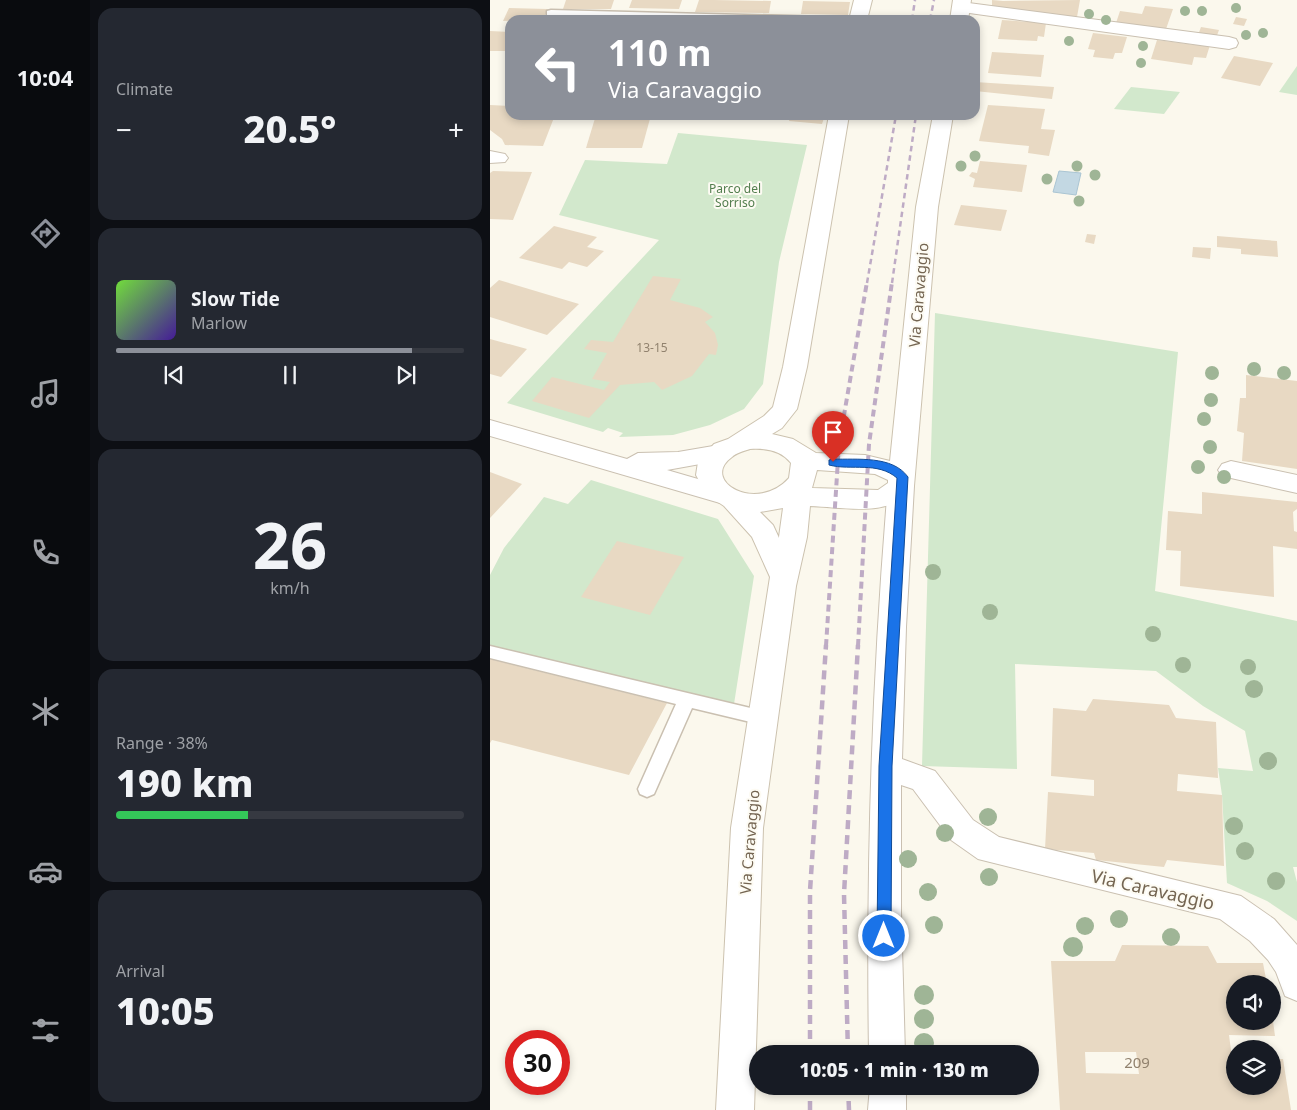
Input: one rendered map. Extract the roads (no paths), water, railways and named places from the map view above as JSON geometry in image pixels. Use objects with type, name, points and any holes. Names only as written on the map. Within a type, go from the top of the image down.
[{"type":"street","points":[[859,15],[863,0]]},
{"type":"street","points":[[961,9],[1229,43]]},
{"type":"street","points":[[784,577],[763,532],[727,498],[715,490],[709,477],[710,465],[729,448],[773,422],[785,409],[795,367],[839,120]]},
{"type":"street","name":"Via Caravaggio","points":[[887,1045],[884,974],[885,766],[895,494],[927,207],[942,120]]},
{"type":"street","points":[[490,428],[750,504],[791,494],[895,494],[894,470],[880,464],[808,459],[789,448],[769,441],[662,462],[611,462]]},
{"type":"street","name":"Via Caravaggio","points":[[735,1110],[747,828],[784,577],[793,537],[791,494],[804,474],[803,464],[808,459]]},
{"type":"street","points":[[1231,470],[1297,484]]},
{"type":"street","name":"Via Caravaggio","points":[[885,766],[924,780],[962,830],[990,849],[1229,906],[1253,921],[1277,944],[1294,971],[1297,986]]},
{"type":"lane","points":[[551,13],[630,15]]},
{"type":"lane","points":[[490,652],[763,718]]},
{"type":"lane","points":[[647,789],[687,700]]},
{"type":"water","points":[[1059,171],[1081,173],[1076,195],[1053,192]]},
{"type":"railway","points":[[913,15],[915,0]]},
{"type":"railway","points":[[931,15],[934,0]]},
{"type":"railway","points":[[867,283],[895,120]]},
{"type":"railway","points":[[892,283],[915,120]]},
{"type":"railway","points":[[826,646],[839,444],[867,282]]},
{"type":"railway","points":[[858,646],[869,444],[892,282]]},
{"type":"railway","points":[[810,1045],[810,891],[826,645]]},
{"type":"railway","points":[[848,1045],[844,894],[858,645]]},
{"type":"railway","points":[[810,1095],[810,1110]]},
{"type":"railway","points":[[848,1095],[849,1110]]},
{"type":"park label","name":"Parco del Sorriso","points":[[735,195]]}]
